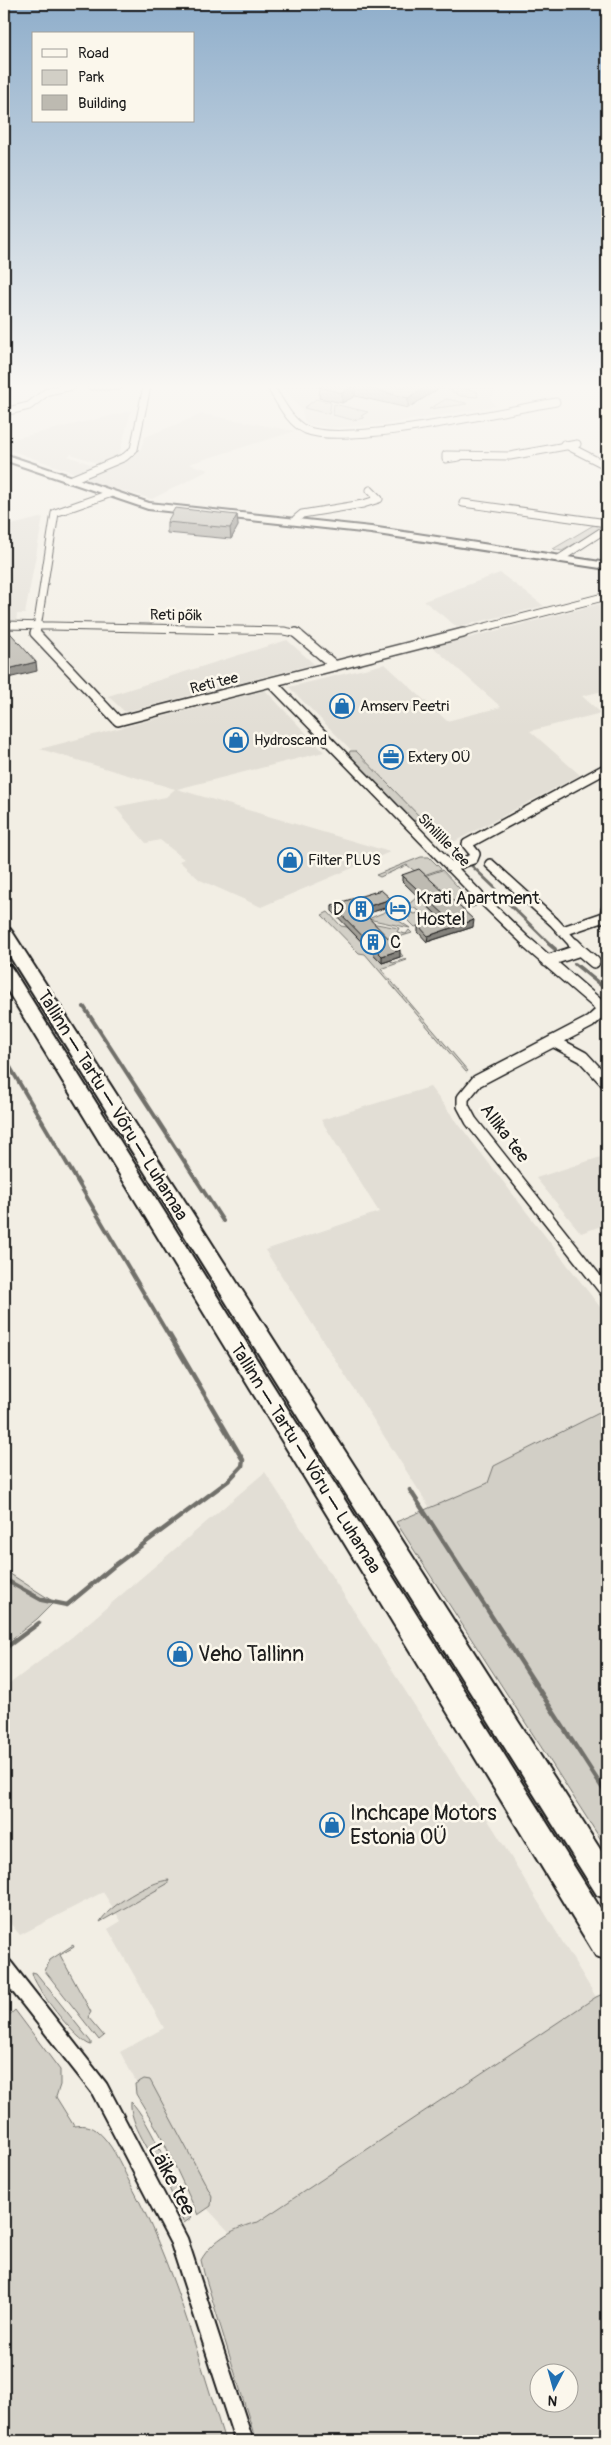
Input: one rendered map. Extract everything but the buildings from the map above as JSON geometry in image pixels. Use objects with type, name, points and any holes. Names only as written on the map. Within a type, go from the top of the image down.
[{"type":"highway","name":"Tallinn — Tartu — Võru — Luhamaa","points":[[4,933],[607,1885]]},
{"type":"highway","name":"Tallinn — Tartu — Võru — Luhamaa","points":[[4,970],[607,1946]]},
{"type":"street","points":[[36,625],[55,513],[89,500]]},
{"type":"street","points":[[132,500],[179,511],[371,530]]},
{"type":"street","points":[[296,519],[302,514],[379,500]]},
{"type":"street","points":[[139,502],[296,519],[607,567]]},
{"type":"street","points":[[463,503],[607,523]]},
{"type":"street","points":[[559,559],[607,528]]},
{"type":"street","name":"Reti tee","points":[[36,625],[35,633],[118,721],[607,596]]},
{"type":"street","name":"Reti põik","points":[[4,625],[298,634],[335,666]]},
{"type":"street","name":"Sinilille tee","points":[[271,682],[450,867],[547,960],[592,998],[599,1005],[601,1012]]},
{"type":"street","points":[[450,867],[473,859],[475,854],[467,844],[607,768]]},
{"type":"street","points":[[490,864],[594,962]]},
{"type":"street","points":[[563,931],[604,917],[607,908]]},
{"type":"street","points":[[547,960],[580,950]]},
{"type":"street","name":"Allika tee","points":[[601,1012],[590,1022],[477,1081],[465,1093],[464,1106],[471,1121],[607,1293]]},
{"type":"street","points":[[553,1041],[583,1057],[607,1083]]},
{"type":"street","name":"Läike tee","points":[[4,1967],[99,2088],[179,2241],[244,2441]]},
{"type":"shaded area","points":[[43,517],[25,614],[17,614],[16,621],[4,622],[4,527]]},
{"type":"shaded area","points":[[500,573],[544,606],[457,627],[424,601]]},
{"type":"shaded area","points":[[607,602],[607,690],[582,696],[601,713],[530,731],[580,775],[446,846],[289,687],[385,664],[447,721],[501,707],[433,647]]},
{"type":"shaded area","points":[[287,640],[314,664],[125,712],[108,696]]},
{"type":"shaded area","points":[[265,690],[324,752],[177,789],[390,852],[261,907],[200,880],[179,861],[184,859],[160,840],[146,843],[115,807],[166,797],[175,789],[40,749]]},
{"type":"shaded area","points":[[430,1087],[607,1316],[607,1409],[494,1466],[488,1483],[430,1508],[265,1250],[379,1212],[321,1120]]},
{"type":"shaded area","points":[[607,1155],[607,1224],[581,1233],[536,1178]]},
{"type":"shaded area","points":[[265,1472],[495,1831],[596,1997],[499,2064],[234,2237],[202,2203],[120,2052],[164,2028],[108,1929],[121,1921],[103,1892],[20,1935],[4,1916],[4,1688],[72,1637]]},
{"type":"green space","points":[[597,523],[602,528],[562,551],[553,549]]},
{"type":"green space","points":[[350,751],[356,751],[424,821],[411,820],[348,756]]},
{"type":"green space","points":[[421,857],[429,857],[441,869],[421,876],[407,865],[380,877],[376,875]]},
{"type":"green space","points":[[442,870],[476,906],[458,912],[421,877]]},
{"type":"green space","points":[[417,897],[440,918],[435,919],[408,905]]},
{"type":"green space","points":[[392,909],[396,914],[396,919],[410,928],[368,919]]},
{"type":"green space","points":[[406,911],[415,914],[420,912],[433,920],[415,927],[409,921],[410,915]]},
{"type":"green space","points":[[328,912],[341,926],[347,927],[382,963],[390,960],[393,963],[407,960],[381,969],[468,1071],[466,1072],[365,954],[359,953],[322,915]]},
{"type":"green space","points":[[365,922],[399,928],[397,932],[406,934],[409,930],[412,933],[389,940],[403,956],[400,957]]},
{"type":"green space","points":[[4,948],[52,1025],[51,1030],[4,955]]},
{"type":"green space","points":[[607,1409],[607,1849],[396,1522],[488,1483],[494,1466]]},
{"type":"green space","points":[[4,1570],[54,1602],[37,1619],[4,1645]]},
{"type":"green space","points":[[169,1880],[167,1884],[100,1922],[112,1909],[131,1895],[161,1881]]},
{"type":"green space","points":[[73,1945],[74,1947],[60,1955],[91,2012],[88,2017],[104,2036],[99,2040],[45,1971],[50,1960]]},
{"type":"green space","points":[[32,1972],[36,1973],[91,2042],[91,2045],[84,2042],[57,2013],[40,1989]]},
{"type":"green space","points":[[605,1993],[607,1996],[607,2441],[256,2441],[201,2260],[212,2246],[226,2235],[258,2222],[596,1997]]},
{"type":"green space","points":[[15,2010],[60,2070],[60,2085],[56,2097],[74,2126],[91,2127],[107,2141],[119,2160],[145,2212],[183,2308],[225,2441],[4,2441],[4,2020]]},
{"type":"green space","points":[[144,2079],[150,2080],[212,2196],[211,2206],[198,2215],[160,2134],[136,2094],[135,2084]]},
{"type":"green space","points":[[131,2102],[146,2122],[191,2218],[184,2223],[162,2173],[137,2129],[131,2110]]},
{"type":"waterway","points":[[458,852],[464,857]]},
{"type":"waterway","points":[[472,866],[495,888]]},
{"type":"waterway","points":[[505,900],[551,945]]},
{"type":"waterway","points":[[549,944],[555,949]]},
{"type":"waterway","points":[[575,964],[607,990]]},
{"type":"waterway","points":[[84,1007],[223,1221]]},
{"type":"waterway","points":[[4,1057],[169,1336]]},
{"type":"waterway","points":[[4,1579],[42,1600],[67,1605],[114,1566],[228,1481],[242,1466],[243,1460],[169,1334]]},
{"type":"waterway","points":[[410,1490],[607,1795]]},
{"type":"waterway","points":[[4,1649],[39,1623]]},
{"type":"place","name":"Amserv Peetri","points":[[342,706]]},
{"type":"place","name":"Hydroscand","points":[[236,740]]},
{"type":"place","name":"Extery OÜ","points":[[391,757]]},
{"type":"place","name":"Filter PLUS","points":[[290,860]]},
{"type":"place","name":"Krati Apartment Hostel","points":[[398,908]]},
{"type":"place","name":"D","points":[[361,909]]},
{"type":"place","name":"C","points":[[373,942]]},
{"type":"place","name":"Veho Tallinn","points":[[180,1654]]},
{"type":"place","name":"Inchcape Motors Estonia OÜ","points":[[332,1825]]}]
